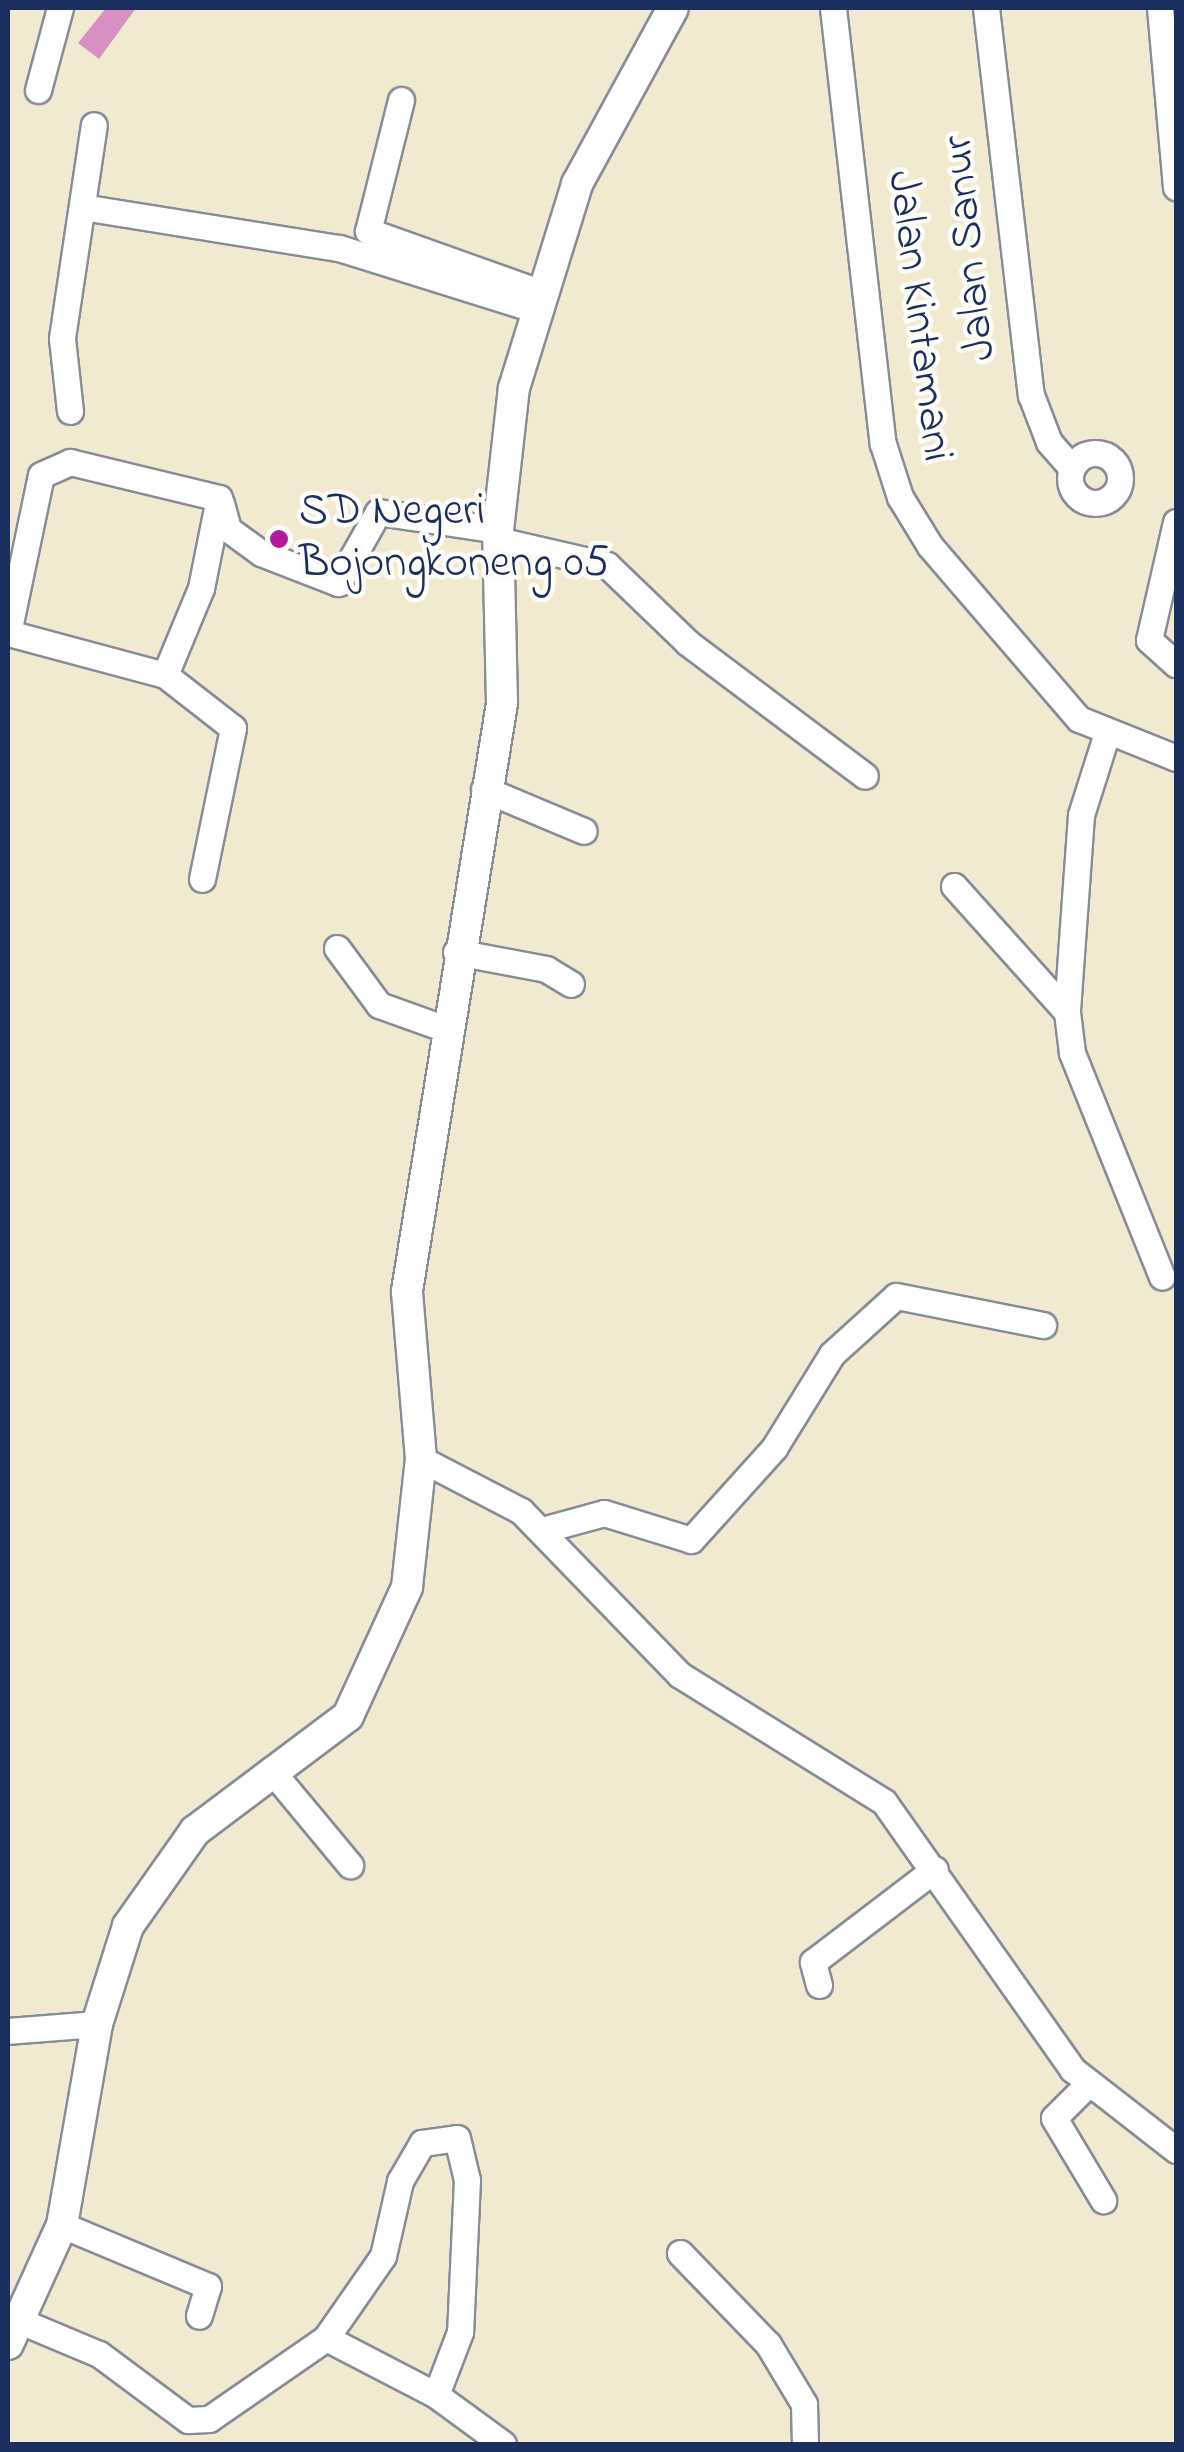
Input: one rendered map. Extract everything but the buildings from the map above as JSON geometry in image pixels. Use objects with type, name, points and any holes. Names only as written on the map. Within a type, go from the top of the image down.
[{"type":"street","points":[[38,90],[60,8]]},
{"type":"street","points":[[436,2394],[460,2332],[467,2180],[456,2138],[422,2142],[400,2181],[383,2256],[326,2338],[210,2420],[188,2420],[100,2354],[14,2332],[62,2226],[97,2024],[149,1889],[195,1832],[271,1770],[319,1741],[363,1695],[407,1587],[421,1460],[406,1291],[449,1030],[456,952],[505,668],[500,536],[514,388],[588,160],[673,8]]},
{"type":"street","name":"Jalan Kintamani","points":[[833,8],[883,444],[900,497],[1048,688],[1106,736]]},
{"type":"street","name":"Jalan Sanur","points":[[986,8],[1031,396],[1049,442],[1071,467]]},
{"type":"street","points":[[1166,26],[1176,172]]},
{"type":"street","points":[[401,100],[368,232],[539,302]]},
{"type":"street","points":[[70,411],[62,338],[94,126]]},
{"type":"street","points":[[82,207],[338,248],[539,302]]},
{"type":"street","points":[[202,878],[234,728],[166,674],[8,633],[40,475],[70,462],[219,498],[239,537],[338,584],[378,512],[500,536],[607,566],[688,643],[864,776]]},
{"type":"street","points":[[166,674],[202,588],[219,498]]},
{"type":"street","points":[[1166,659],[1149,640],[1176,528]]},
{"type":"street","points":[[1162,1277],[1072,1052],[1067,1012],[1081,816],[1106,736],[1176,758]]},
{"type":"street","points":[[484,790],[584,831]]},
{"type":"street","points":[[954,886],[1067,1012]]},
{"type":"street","points":[[336,948],[379,1006],[449,1030]]},
{"type":"street","points":[[456,952],[546,970],[571,984]]},
{"type":"street","points":[[542,1530],[604,1513],[692,1540],[774,1448],[832,1354],[896,1296],[1042,1324]]},
{"type":"street","points":[[421,1460],[505,1500],[542,1530],[680,1675],[860,1780],[935,1869],[1038,2029],[1088,2084],[1176,2150]]},
{"type":"street","points":[[271,1770],[350,1865]]},
{"type":"street","points":[[819,1985],[813,1962],[935,1869]]},
{"type":"street","points":[[8,2031],[97,2024]]},
{"type":"street","points":[[1088,2084],[1054,2118],[1103,2200]]},
{"type":"street","points":[[62,2226],[208,2286],[198,2316]]},
{"type":"street","points":[[680,2253],[768,2344],[804,2404],[805,2444]]},
{"type":"street","points":[[326,2338],[436,2394],[503,2444]]},
{"type":"place","name":"SD Negeri Bojongkoneng 05","points":[[279,539]]}]
